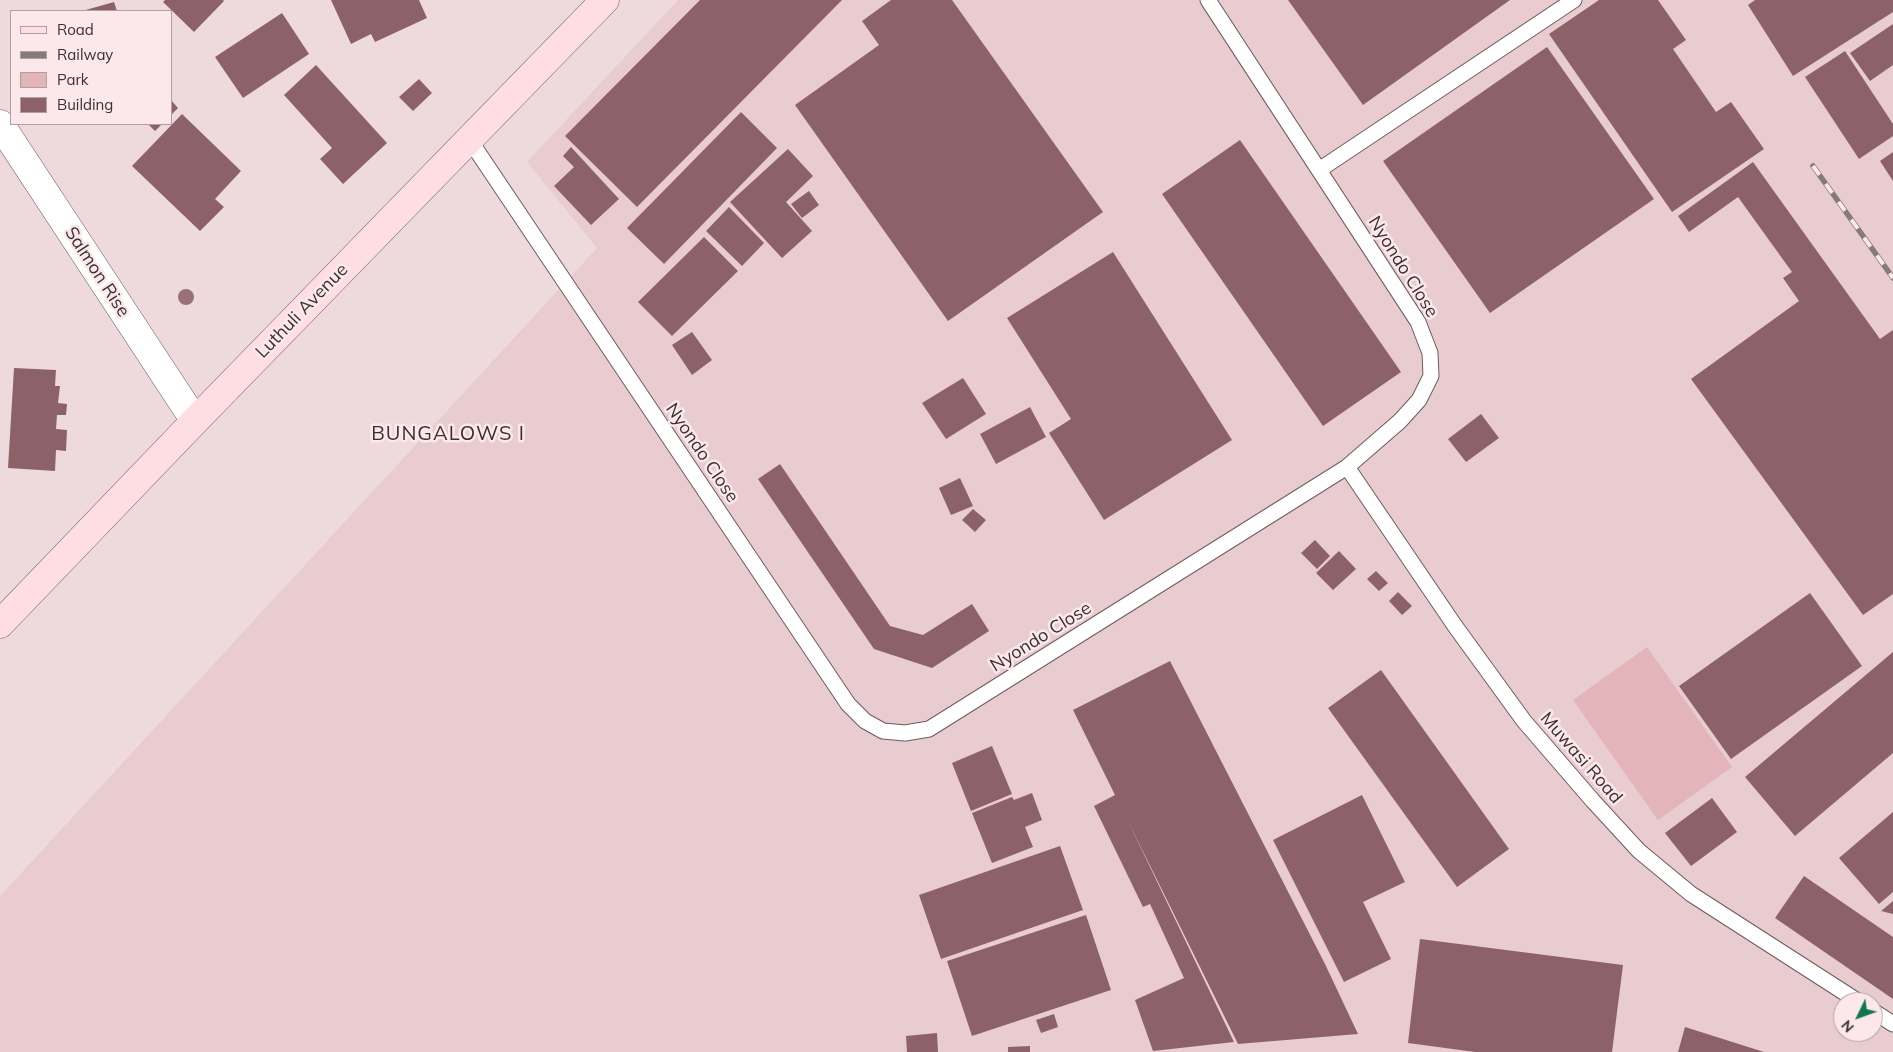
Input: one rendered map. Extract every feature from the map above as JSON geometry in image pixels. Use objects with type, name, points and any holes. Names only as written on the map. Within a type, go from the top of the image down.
[{"type":"street","name":"Luthuli Avenue","points":[[0,624],[605,0]]},
{"type":"street","name":"Salmon Rise","points":[[0,124],[195,421]]},
{"type":"lane","name":"Nyondo Close","points":[[469,139],[848,704],[866,721],[883,732],[905,733],[929,729],[1347,467],[1400,421],[1419,400],[1431,376],[1430,353],[1418,322],[1208,0]]},
{"type":"lane","points":[[1319,170],[1574,0]]},
{"type":"lane","name":"Muwasi Road","points":[[1347,467],[1455,626],[1524,721],[1639,851],[1691,894],[1843,992]]},
{"type":"shaded area","points":[[678,0],[1893,0],[1893,1052],[0,1052],[0,896],[597,248],[527,162]]},
{"type":"green space","points":[[1647,647],[1732,767],[1658,820],[1573,700]]},
{"type":"building","points":[[165,0],[224,1],[194,32],[163,2]]},
{"type":"building","points":[[331,0],[419,0],[427,18],[375,42],[371,34],[351,44]]},
{"type":"building","points":[[700,0],[842,0],[637,207],[565,136]]},
{"type":"building","points":[[891,0],[952,0],[1103,212],[948,321],[795,105],[879,45],[862,21]]},
{"type":"building","points":[[1288,0],[1510,0],[1363,105]]},
{"type":"building","points":[[1599,0],[1658,0],[1686,40],[1673,49],[1716,112],[1731,102],[1764,149],[1672,212],[1549,34]]},
{"type":"building","points":[[1755,0],[1893,0],[1893,12],[1793,76],[1748,5]]},
{"type":"building","points":[[114,2],[117,10],[86,10]]},
{"type":"building","points":[[282,13],[309,54],[243,98],[215,57]]},
{"type":"building","points":[[1893,24],[1893,65],[1870,81],[1850,53]]},
{"type":"building","points":[[1547,47],[1654,199],[1490,313],[1383,161]]},
{"type":"building","points":[[1845,51],[1893,124],[1893,136],[1859,159],[1805,77]]},
{"type":"building","points":[[316,65],[387,143],[343,184],[320,159],[332,148],[284,95]]},
{"type":"building","points":[[419,79],[432,93],[413,111],[399,97]]},
{"type":"building","points":[[172,101],[178,108],[172,114]]},
{"type":"building","points":[[741,112],[777,148],[664,264],[627,228]]},
{"type":"building","points":[[182,114],[241,171],[215,199],[224,207],[200,231],[132,166]]},
{"type":"building","points":[[149,125],[161,125],[155,131]]},
{"type":"building","points":[[1240,140],[1401,372],[1323,426],[1162,194]]},
{"type":"building","points":[[571,147],[619,199],[591,225],[554,186],[574,167],[563,156]]},
{"type":"building","points":[[788,149],[813,176],[786,202],[812,231],[782,258],[730,202]]},
{"type":"building","points":[[1893,152],[1893,181],[1880,161]]},
{"type":"building","points":[[1753,162],[1880,339],[1893,330],[1893,594],[1863,615],[1691,379],[1799,301],[1783,278],[1792,272],[1738,197],[1689,232],[1678,216]]},
{"type":"building","points":[[809,191],[819,205],[802,218],[791,204]]},
{"type":"building","points":[[729,207],[764,243],[742,266],[706,231]]},
{"type":"building","points":[[704,237],[738,271],[672,336],[638,302]]},
{"type":"building","points":[[1113,252],[1232,440],[1104,520],[1049,433],[1071,419],[1007,318]]},
{"type":"building","points":[[692,332],[712,360],[692,375],[672,345]]},
{"type":"building","points":[[14,368],[56,370],[55,386],[60,386],[58,403],[67,404],[66,415],[57,415],[56,429],[67,430],[66,451],[56,450],[55,471],[8,468]]},
{"type":"building","points":[[963,378],[986,414],[946,439],[922,403]]},
{"type":"building","points":[[1030,407],[1046,437],[996,464],[980,434]]},
{"type":"building","points":[[1481,414],[1499,438],[1466,462],[1448,439]]},
{"type":"building","points":[[780,464],[890,626],[923,635],[972,604],[989,631],[932,668],[874,649],[758,479]]},
{"type":"building","points":[[960,478],[973,506],[951,515],[939,488]]},
{"type":"building","points":[[973,509],[986,520],[975,532],[962,520]]},
{"type":"building","points":[[1315,540],[1330,556],[1317,569],[1301,553]]},
{"type":"building","points":[[1339,551],[1356,569],[1333,590],[1316,573]]},
{"type":"building","points":[[1376,571],[1388,583],[1379,591],[1367,579]]},
{"type":"building","points":[[1398,592],[1412,606],[1402,615],[1389,601]]},
{"type":"building","points":[[1810,593],[1862,666],[1731,759],[1679,686]]},
{"type":"building","points":[[1893,652],[1893,753],[1795,836],[1745,777]]},
{"type":"building","points":[[1170,661],[1325,964],[1358,1034],[1238,1044],[1127,819],[1234,1042],[1153,1051],[1135,1000],[1184,978],[1150,904],[1143,907],[1094,806],[1115,795],[1073,710]]},
{"type":"building","points":[[1381,670],[1509,849],[1457,887],[1328,708]]},
{"type":"building","points":[[992,746],[1012,794],[971,811],[952,763]]},
{"type":"building","points":[[1032,793],[1042,820],[1025,827],[1033,847],[992,863],[972,813],[1012,797],[1014,800]]},
{"type":"building","points":[[1362,795],[1405,882],[1363,902],[1391,959],[1344,982],[1273,840]]},
{"type":"building","points":[[1712,798],[1737,832],[1691,866],[1665,833]]},
{"type":"building","points":[[1893,812],[1893,892],[1879,904],[1839,858]]},
{"type":"building","points":[[1060,846],[1083,910],[941,959],[919,895]]},
{"type":"building","points":[[1804,876],[1893,937],[1893,999],[1883,992],[1775,918]]},
{"type":"building","points":[[1893,901],[1893,914],[1881,911]]},
{"type":"building","points":[[1086,915],[1111,990],[972,1036],[947,961]]},
{"type":"building","points":[[1420,939],[1623,965],[1612,1052],[1475,1052],[1408,1043]]},
{"type":"building","points":[[1054,1014],[1058,1027],[1041,1033],[1036,1020]]},
{"type":"building","points":[[1685,1027],[1764,1052],[1678,1052]]},
{"type":"building","points":[[937,1033],[938,1052],[907,1052],[906,1036]]},
{"type":"building","points":[[1030,1046],[1030,1052],[1008,1052],[1008,1047]]},
{"type":"railway","points":[[1813,166],[1893,278]]},
{"type":"district","name":"BUNGALOWS I","points":[[448,434]]}]
